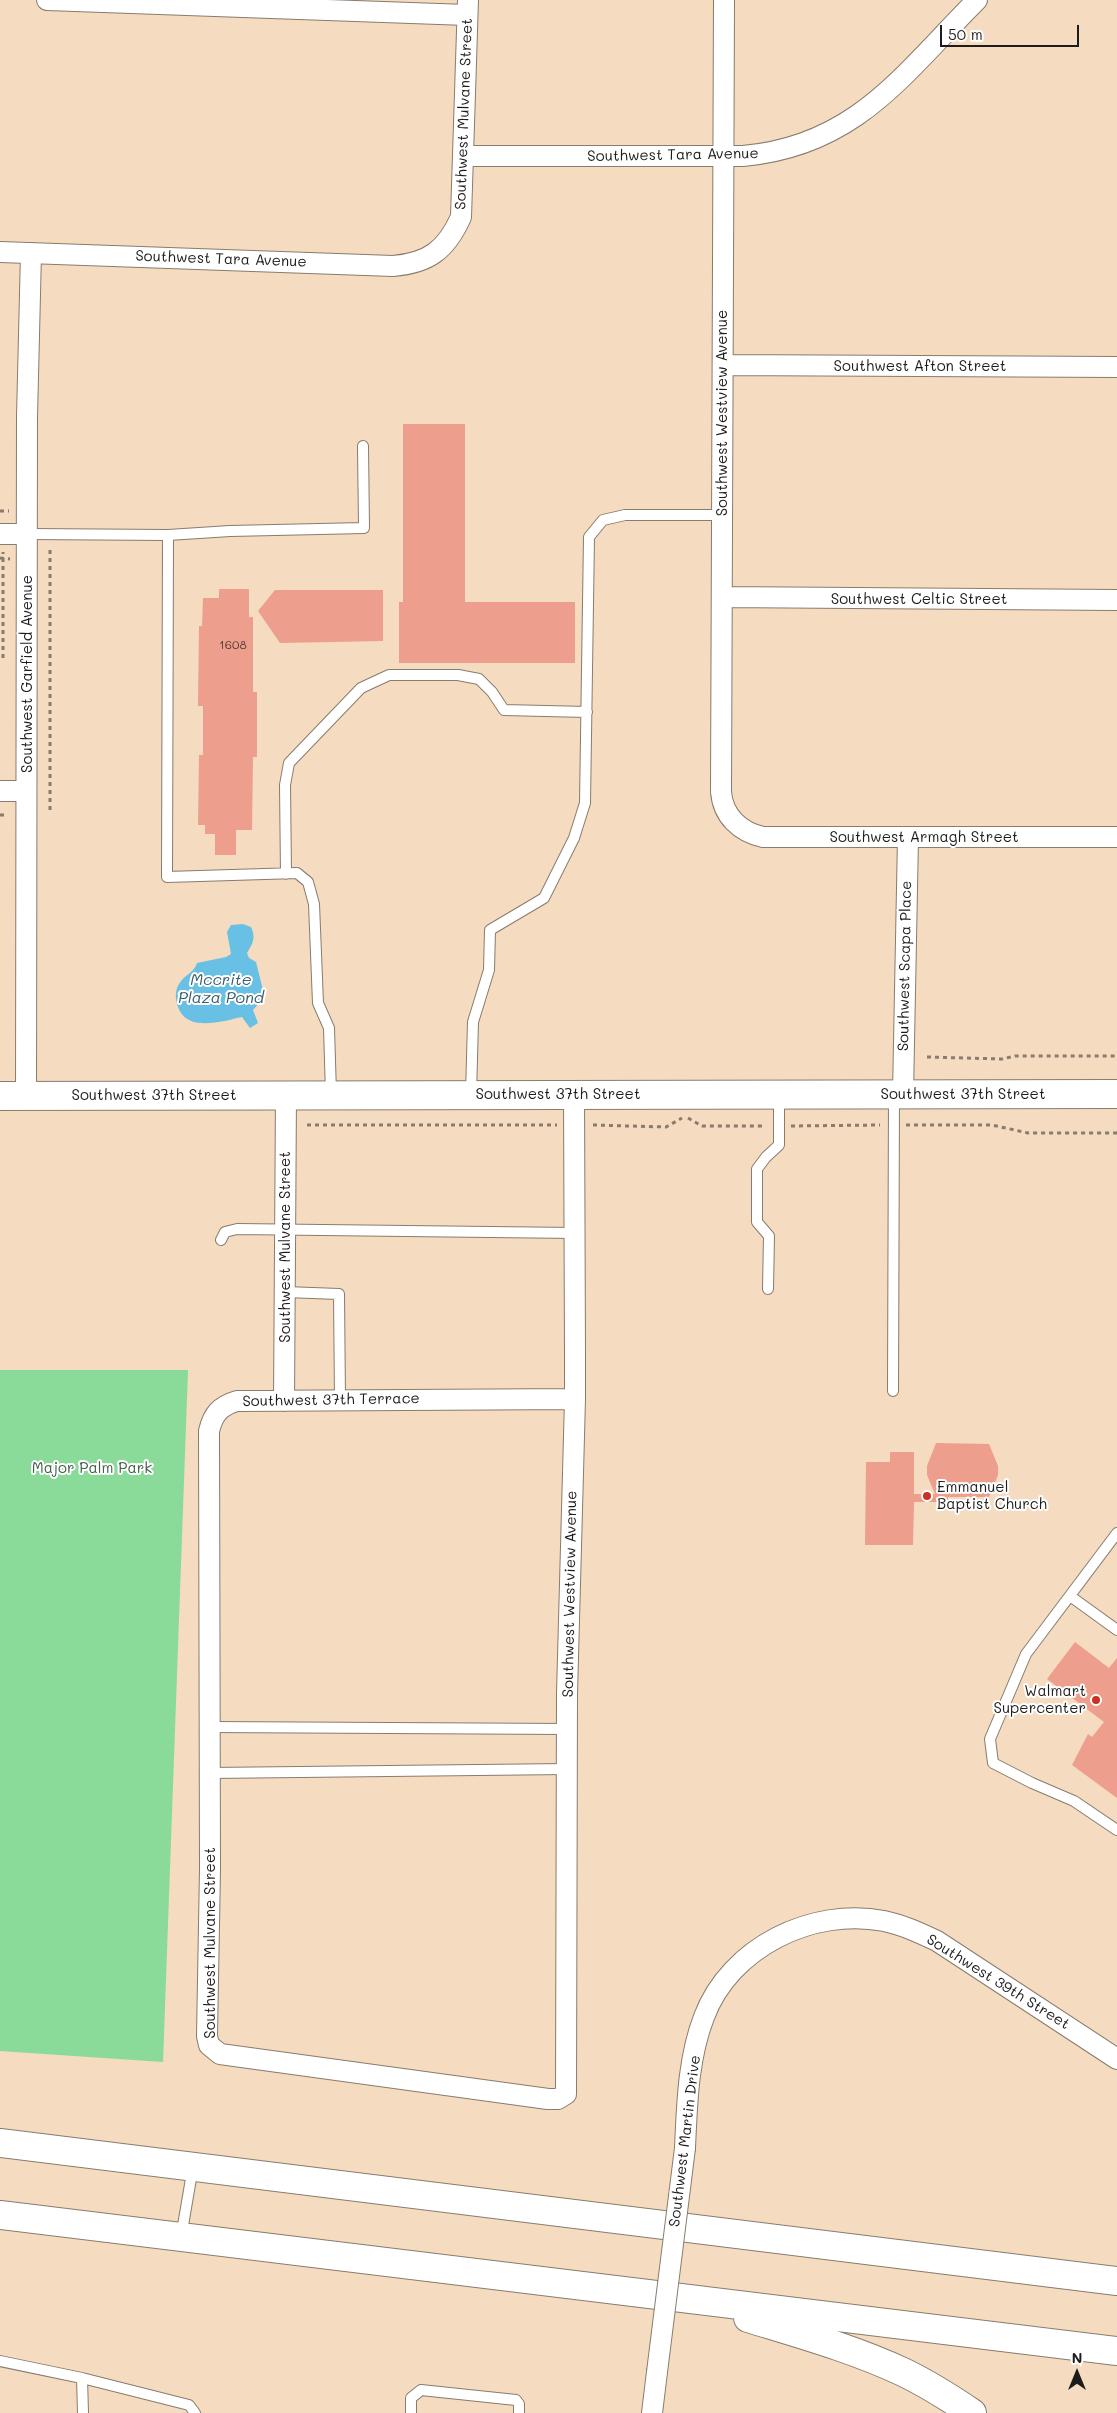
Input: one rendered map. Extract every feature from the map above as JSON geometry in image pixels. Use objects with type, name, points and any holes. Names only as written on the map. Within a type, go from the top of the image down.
[{"type":"main road","name":"Southwest 37th Street","points":[[13,1095],[1117,1094]]},
{"type":"main road","points":[[0,2143],[1117,2281]]},
{"type":"main road","points":[[0,2215],[1117,2351]]},
{"type":"main road","points":[[0,2234],[181,2238]]},
{"type":"main road","points":[[688,2298],[877,2361],[938,2390],[972,2413]]},
{"type":"street","points":[[47,0],[467,8]]},
{"type":"street","name":"Southwest Westview Avenue","points":[[724,0],[721,792],[727,813],[734,823]]},
{"type":"street","name":"Southwest Tara Avenue","points":[[463,156],[724,157],[763,154],[801,145],[819,139],[854,120],[870,108],[977,0]]},
{"type":"street","name":"Southwest Mulvane Street","points":[[438,251],[453,234],[461,217],[467,8]]},
{"type":"street","name":"Southwest Tara Avenue","points":[[0,252],[393,266],[410,264],[425,259],[438,251]]},
{"type":"street","name":"Southwest Garfield Avenue","points":[[13,1095],[26,791],[27,417],[31,253]]},
{"type":"street","name":"Southwest Afton Street","points":[[722,365],[1117,367]]},
{"type":"street","points":[[2,534],[28,534]]},
{"type":"street","name":"Southwest Celtic Street","points":[[722,598],[1117,600]]},
{"type":"street","points":[[0,791],[26,791]]},
{"type":"street","name":"Southwest Armagh Street","points":[[734,823],[745,831],[763,837],[1117,837]]},
{"type":"street","name":"Southwest Scapa Place","points":[[899,1094],[908,837]]},
{"type":"street","name":"Southwest Westview Avenue","points":[[566,2094],[567,1729],[574,1399],[574,1093]]},
{"type":"street","name":"Southwest Mulvane Street","points":[[284,1400],[286,1094]]},
{"type":"street","name":"Southwest 37th Terrace","points":[[211,1595],[209,1431],[211,1420],[217,1411],[226,1404],[237,1401],[284,1400],[574,1399]]},
{"type":"street","name":"Southwest Mulvane Street","points":[[211,1595],[207,2036],[214,2050],[220,2054],[548,2099],[558,2098],[566,2094]]},
{"type":"street","name":"Southwest 39th Street","points":[[813,1923],[856,1918],[884,1921],[911,1929],[937,1941],[1117,2059]]},
{"type":"street","name":"Southwest Martin Drive","points":[[652,2413],[685,2148],[691,2066],[708,2008],[725,1981],[739,1965],[761,1947],[786,1933],[813,1923]]},
{"type":"lane","points":[[28,534],[168,536],[230,531],[364,528],[363,446]]},
{"type":"lane","points":[[471,1094],[473,1022],[488,970],[490,930],[544,898],[574,838],[584,803],[589,537],[602,520],[625,515],[722,515]]},
{"type":"lane","points":[[168,536],[167,876],[297,874],[308,882],[314,904],[318,1003],[330,1028],[331,1094]]},
{"type":"lane","points":[[286,874],[285,785],[289,763],[361,688],[389,676],[458,675],[479,680],[492,692],[504,710],[587,712]]},
{"type":"lane","points":[[768,1289],[768,1236],[756,1222],[756,1169],[779,1145],[779,1094]]},
{"type":"lane","points":[[893,1391],[894,1125],[899,1094]]},
{"type":"lane","points":[[222,1240],[225,1232],[237,1229],[575,1233]]},
{"type":"lane","points":[[285,1292],[339,1294],[340,1400]]},
{"type":"lane","points":[[1117,1533],[1026,1654],[990,1739],[993,1763],[1032,1783],[1074,1801],[1117,1830]]},
{"type":"lane","points":[[1070,1596],[1117,1630]]},
{"type":"lane","points":[[210,1727],[567,1729]]},
{"type":"lane","points":[[210,1773],[567,1769]]},
{"type":"lane","points":[[181,2238],[193,2166]]},
{"type":"lane","points":[[0,2361],[82,2378],[189,2405],[194,2413]]},
{"type":"lane","points":[[82,2378],[83,2413]]},
{"type":"lane","points":[[411,2413],[411,2398],[422,2390],[516,2400],[519,2404],[519,2413]]},
{"type":"path","points":[[2,534],[3,658]]},
{"type":"path","points":[[50,550],[50,812]]},
{"type":"path","points":[[0,815],[7,816]]},
{"type":"path","points":[[927,1057],[1002,1059],[1016,1056],[1117,1056]]},
{"type":"path","points":[[307,1125],[574,1124],[666,1127],[685,1117],[702,1126],[992,1125],[1028,1134],[1117,1134]]},
{"type":"green space","name":"Major Palm Park","points":[[0,1370],[188,1370],[163,2062],[0,2051]]},
{"type":"water","name":"Mccrite Plaza Pond","points":[[243,924],[251,927],[253,931],[253,940],[247,953],[249,958],[256,962],[262,986],[261,1001],[253,1010],[258,1023],[250,1028],[242,1017],[206,1023],[197,1023],[189,1020],[183,1015],[177,1004],[176,992],[179,984],[194,969],[197,963],[226,957],[231,954],[227,932],[231,925]]},
{"type":"building","points":[[403,424],[465,424],[465,602],[575,602],[575,663],[399,663],[399,602],[403,602]]},
{"type":"building","points":[[219,589],[249,589],[249,617],[253,617],[253,692],[257,692],[257,757],[253,757],[252,830],[236,830],[236,855],[215,855],[215,834],[205,834],[205,825],[198,825],[199,755],[203,755],[203,706],[198,706],[199,626],[202,626],[203,598],[219,598]]},
{"type":"building","points":[[275,590],[383,590],[383,641],[280,643],[258,611]]},
{"type":"building","name":"Emmanuel Baptist Church","points":[[936,1443],[989,1444],[998,1466],[998,1475],[989,1497],[948,1497],[948,1502],[914,1502],[913,1545],[865,1545],[866,1462],[890,1462],[890,1452],[914,1452],[914,1494],[935,1494],[927,1475],[927,1466]]},
{"type":"building","name":"Walmart Supercenter","points":[[1075,1642],[1109,1668],[1117,1658],[1117,1798],[1072,1765],[1088,1734],[1092,1737],[1104,1722],[1047,1679]]},
{"type":"place","name":"Emmanuel Baptist Church","points":[[927,1496]]},
{"type":"place","name":"Walmart Supercenter","points":[[1096,1700]]}]
